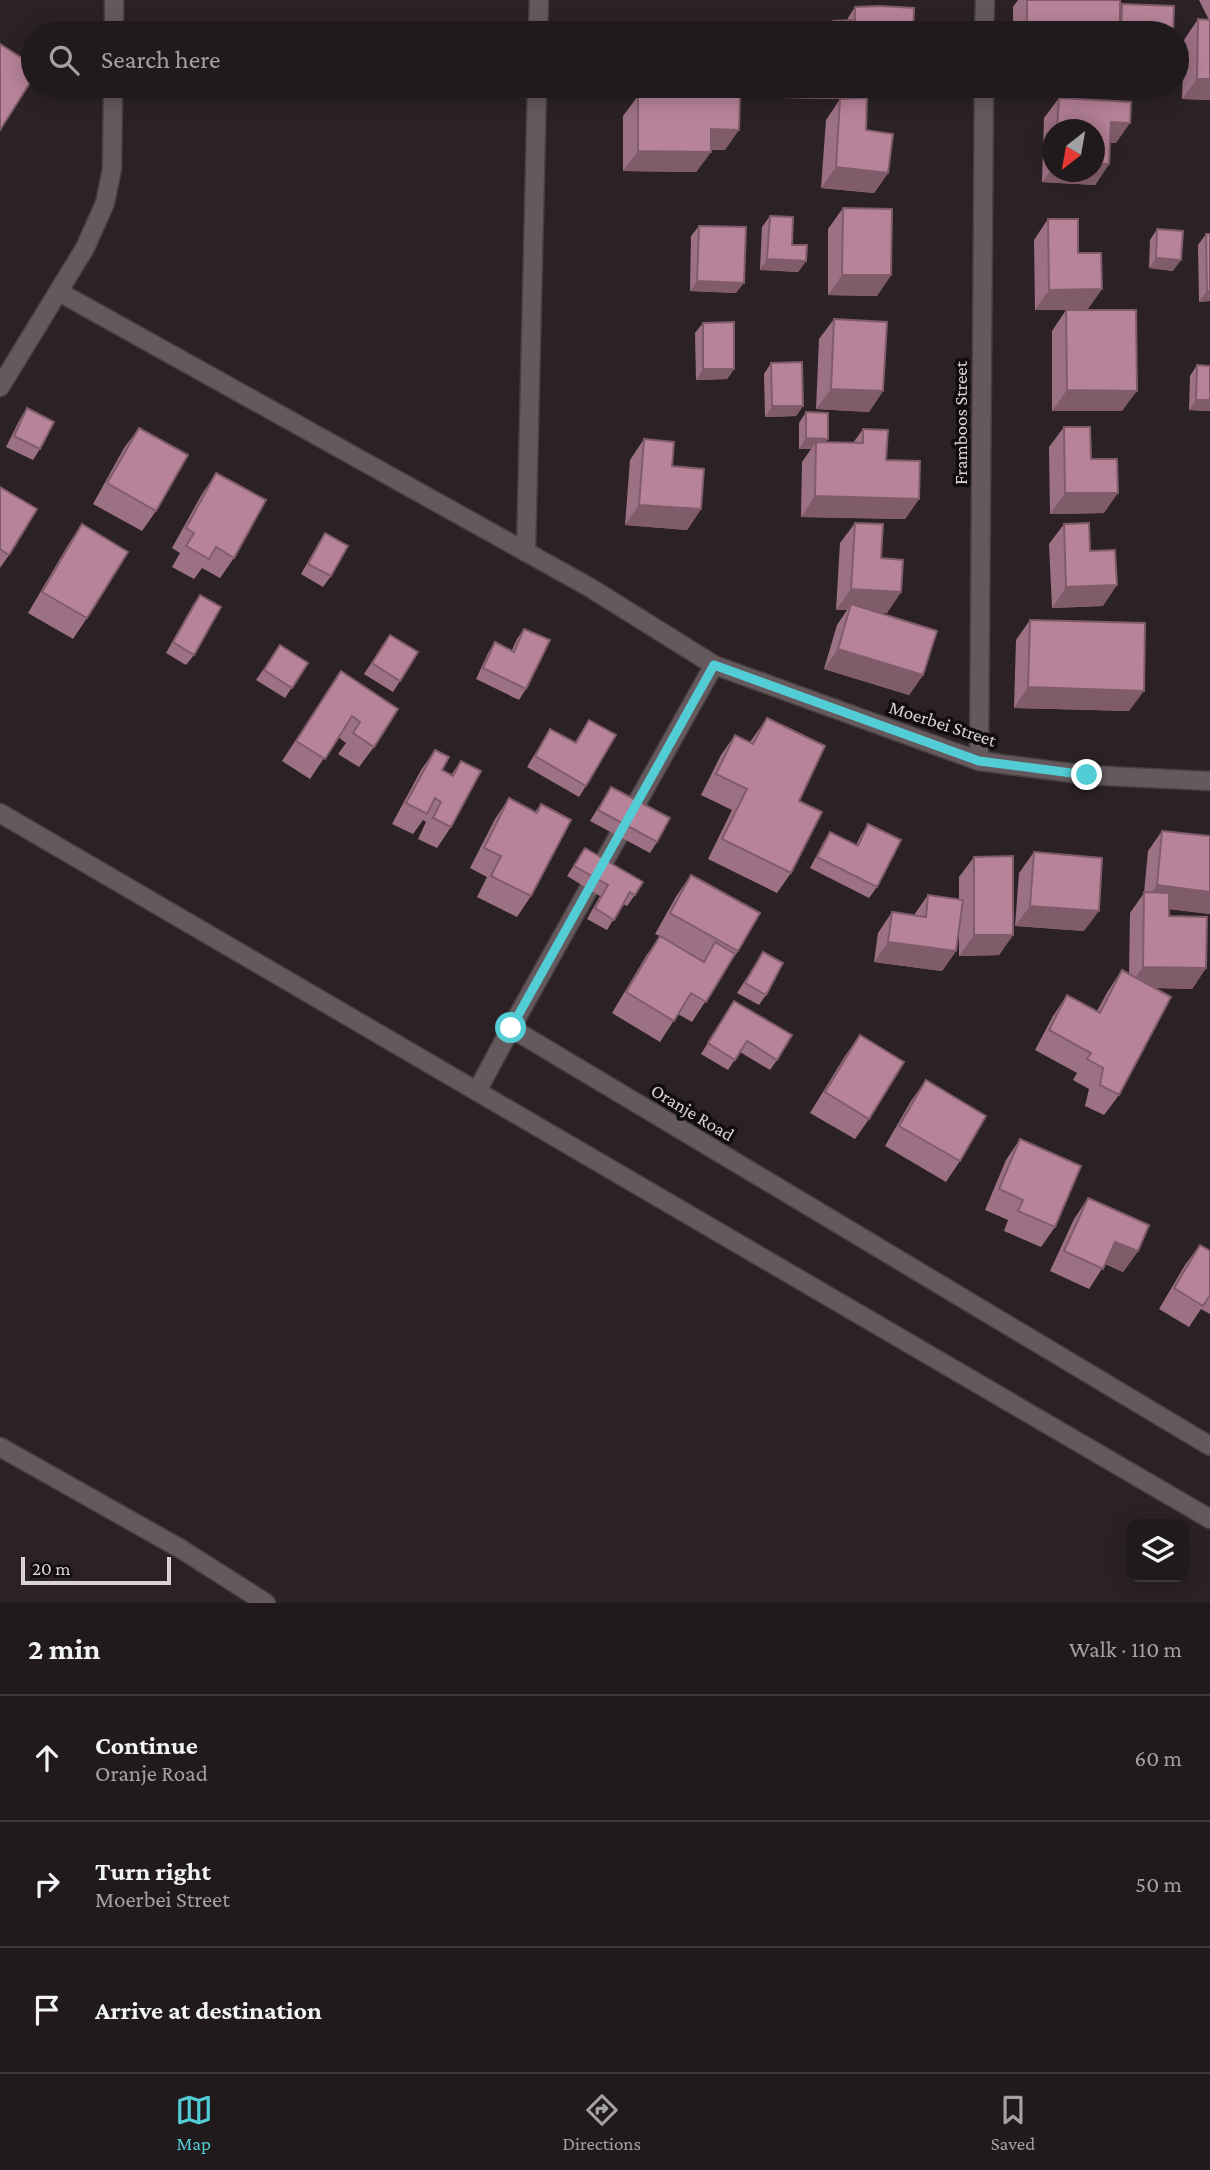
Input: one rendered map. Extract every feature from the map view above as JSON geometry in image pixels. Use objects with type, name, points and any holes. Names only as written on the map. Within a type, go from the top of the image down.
[{"type":"street","points":[[114,0],[114,21]]},
{"type":"street","points":[[538,21],[539,0]]},
{"type":"street","points":[[985,0],[985,21]]},
{"type":"street","points":[[0,387],[85,248],[105,203],[112,169],[113,98]]},
{"type":"street","points":[[526,552],[537,98]]},
{"type":"street","name":"Framboos Street","points":[[979,761],[984,98]]},
{"type":"street","name":"Moerbei Street","points":[[59,292],[589,587],[714,665],[979,761],[1087,775],[1210,780]]},
{"type":"street","points":[[477,1091],[714,665]]},
{"type":"street","points":[[0,813],[1210,1520]]},
{"type":"street","name":"Oranje Road","points":[[511,1028],[1210,1446]]},
{"type":"street","points":[[0,1447],[181,1549],[267,1603]]},
{"type":"building","points":[[1027,0],[1120,0],[1120,21],[1027,21]]},
{"type":"building","points":[[1122,4],[1174,6],[1173,21],[1121,21]]},
{"type":"building","points":[[855,7],[914,8],[913,21],[833,21],[855,20]]},
{"type":"building","points":[[1198,19],[1210,20],[1210,79],[1197,79]]},
{"type":"building","points":[[0,44],[21,57],[21,97],[0,130]]},
{"type":"building","points":[[638,98],[740,98],[739,130],[711,129],[711,152],[638,151]]},
{"type":"building","points":[[867,98],[866,130],[893,134],[888,173],[836,167],[840,99]]},
{"type":"building","points":[[1059,98],[1131,102],[1130,123],[1111,122],[1109,164],[1105,164],[1105,119],[1058,119]]},
{"type":"building","points":[[843,208],[892,209],[891,275],[842,275]]},
{"type":"building","points":[[770,216],[793,217],[792,245],[807,245],[806,261],[767,259]]},
{"type":"building","points":[[1048,219],[1078,219],[1078,253],[1101,253],[1102,289],[1049,290]]},
{"type":"building","points":[[699,226],[746,227],[744,283],[697,281]]},
{"type":"building","points":[[1157,229],[1183,231],[1181,260],[1156,258]]},
{"type":"building","points":[[1206,234],[1210,234],[1210,291],[1207,291]]},
{"type":"building","points":[[1066,310],[1136,310],[1137,391],[1067,390]]},
{"type":"building","points":[[834,319],[887,322],[883,391],[831,389]]},
{"type":"building","points":[[734,322],[734,369],[703,369],[703,323]]},
{"type":"building","points":[[802,362],[803,406],[772,406],[771,363]]},
{"type":"building","points":[[1197,365],[1210,366],[1210,400],[1196,400]]},
{"type":"building","points":[[27,408],[54,422],[40,449],[14,436]]},
{"type":"building","points":[[806,412],[828,413],[828,439],[806,438]]},
{"type":"building","points":[[1064,427],[1090,427],[1091,459],[1117,459],[1118,493],[1065,493]]},
{"type":"building","points":[[139,428],[188,455],[156,511],[107,483]]},
{"type":"building","points":[[863,429],[888,430],[886,460],[920,461],[919,499],[815,496],[816,442],[863,443]]},
{"type":"building","points":[[644,439],[674,442],[672,466],[704,469],[701,509],[639,505]]},
{"type":"building","points":[[216,473],[266,500],[234,558],[216,547],[209,559],[186,546],[194,533],[186,528]]},
{"type":"building","points":[[0,487],[37,509],[9,555],[0,549]]},
{"type":"building","points":[[855,523],[883,524],[881,558],[903,560],[901,592],[851,589]]},
{"type":"building","points":[[1089,523],[1090,551],[1115,550],[1117,585],[1066,587],[1064,524]]},
{"type":"building","points":[[82,524],[128,552],[87,618],[42,592]]},
{"type":"building","points":[[325,533],[348,546],[331,576],[308,564]]},
{"type":"building","points":[[200,595],[221,607],[194,655],[173,642]]},
{"type":"building","points":[[851,604],[937,631],[923,675],[838,649]]},
{"type":"building","points":[[1030,620],[1145,623],[1144,691],[1028,687]]},
{"type":"building","points":[[524,629],[550,640],[526,689],[483,668],[495,642],[514,652]]},
{"type":"building","points":[[390,635],[418,652],[400,681],[372,663]]},
{"type":"building","points":[[280,645],[308,663],[292,688],[264,670]]},
{"type":"building","points":[[341,671],[398,709],[374,747],[353,733],[360,722],[352,716],[325,759],[296,741]]},
{"type":"building","points":[[767,718],[825,746],[799,801],[822,812],[791,873],[722,839],[747,789],[716,774],[735,735],[753,744]]},
{"type":"building","points":[[589,720],[616,735],[586,786],[535,756],[550,729],[576,743]]},
{"type":"building","points":[[435,750],[449,757],[442,770],[453,776],[461,761],[481,771],[451,827],[433,818],[441,802],[435,798],[427,814],[406,803]]},
{"type":"building","points":[[611,787],[670,818],[657,842],[598,810]]},
{"type":"building","points":[[509,798],[537,813],[541,804],[571,820],[531,896],[491,876],[501,856],[484,848]]},
{"type":"building","points":[[868,824],[901,840],[877,887],[817,857],[830,832],[858,846]]},
{"type":"building","points":[[1162,831],[1210,836],[1210,892],[1157,885]]},
{"type":"building","points":[[585,848],[643,882],[635,895],[630,892],[614,920],[595,908],[608,885],[574,866]]},
{"type":"building","points":[[1034,852],[1102,858],[1099,911],[1030,906]]},
{"type":"building","points":[[1013,856],[1013,935],[974,935],[974,857]]},
{"type":"building","points":[[691,875],[760,913],[738,951],[670,913]]},
{"type":"building","points":[[1144,892],[1169,893],[1169,916],[1207,917],[1206,968],[1143,967]]},
{"type":"building","points":[[928,895],[963,900],[956,951],[888,942],[892,912],[926,917]]},
{"type":"building","points":[[660,936],[704,962],[715,942],[735,954],[706,1002],[691,993],[674,1021],[626,992]]},
{"type":"building","points":[[763,952],[783,963],[766,995],[745,983]]},
{"type":"building","points":[[1122,970],[1171,997],[1119,1095],[1100,1085],[1103,1068],[1087,1059],[1091,1053],[1049,1030],[1067,995],[1100,1013]]},
{"type":"building","points":[[734,1001],[792,1035],[777,1060],[747,1041],[735,1060],[708,1043]]},
{"type":"building","points":[[860,1035],[904,1062],[869,1119],[825,1092]]},
{"type":"building","points":[[926,1080],[986,1116],[960,1161],[899,1126]]},
{"type":"building","points":[[1020,1139],[1081,1166],[1055,1227],[1018,1211],[1023,1200],[999,1189]]},
{"type":"building","points":[[1088,1198],[1149,1225],[1138,1251],[1115,1242],[1103,1269],[1064,1251]]},
{"type":"building","points":[[1200,1245],[1210,1251],[1210,1295],[1203,1306],[1174,1288]]},
{"type":"route","points":[[511,1028],[714,665],[979,761],[1087,775]]}]
